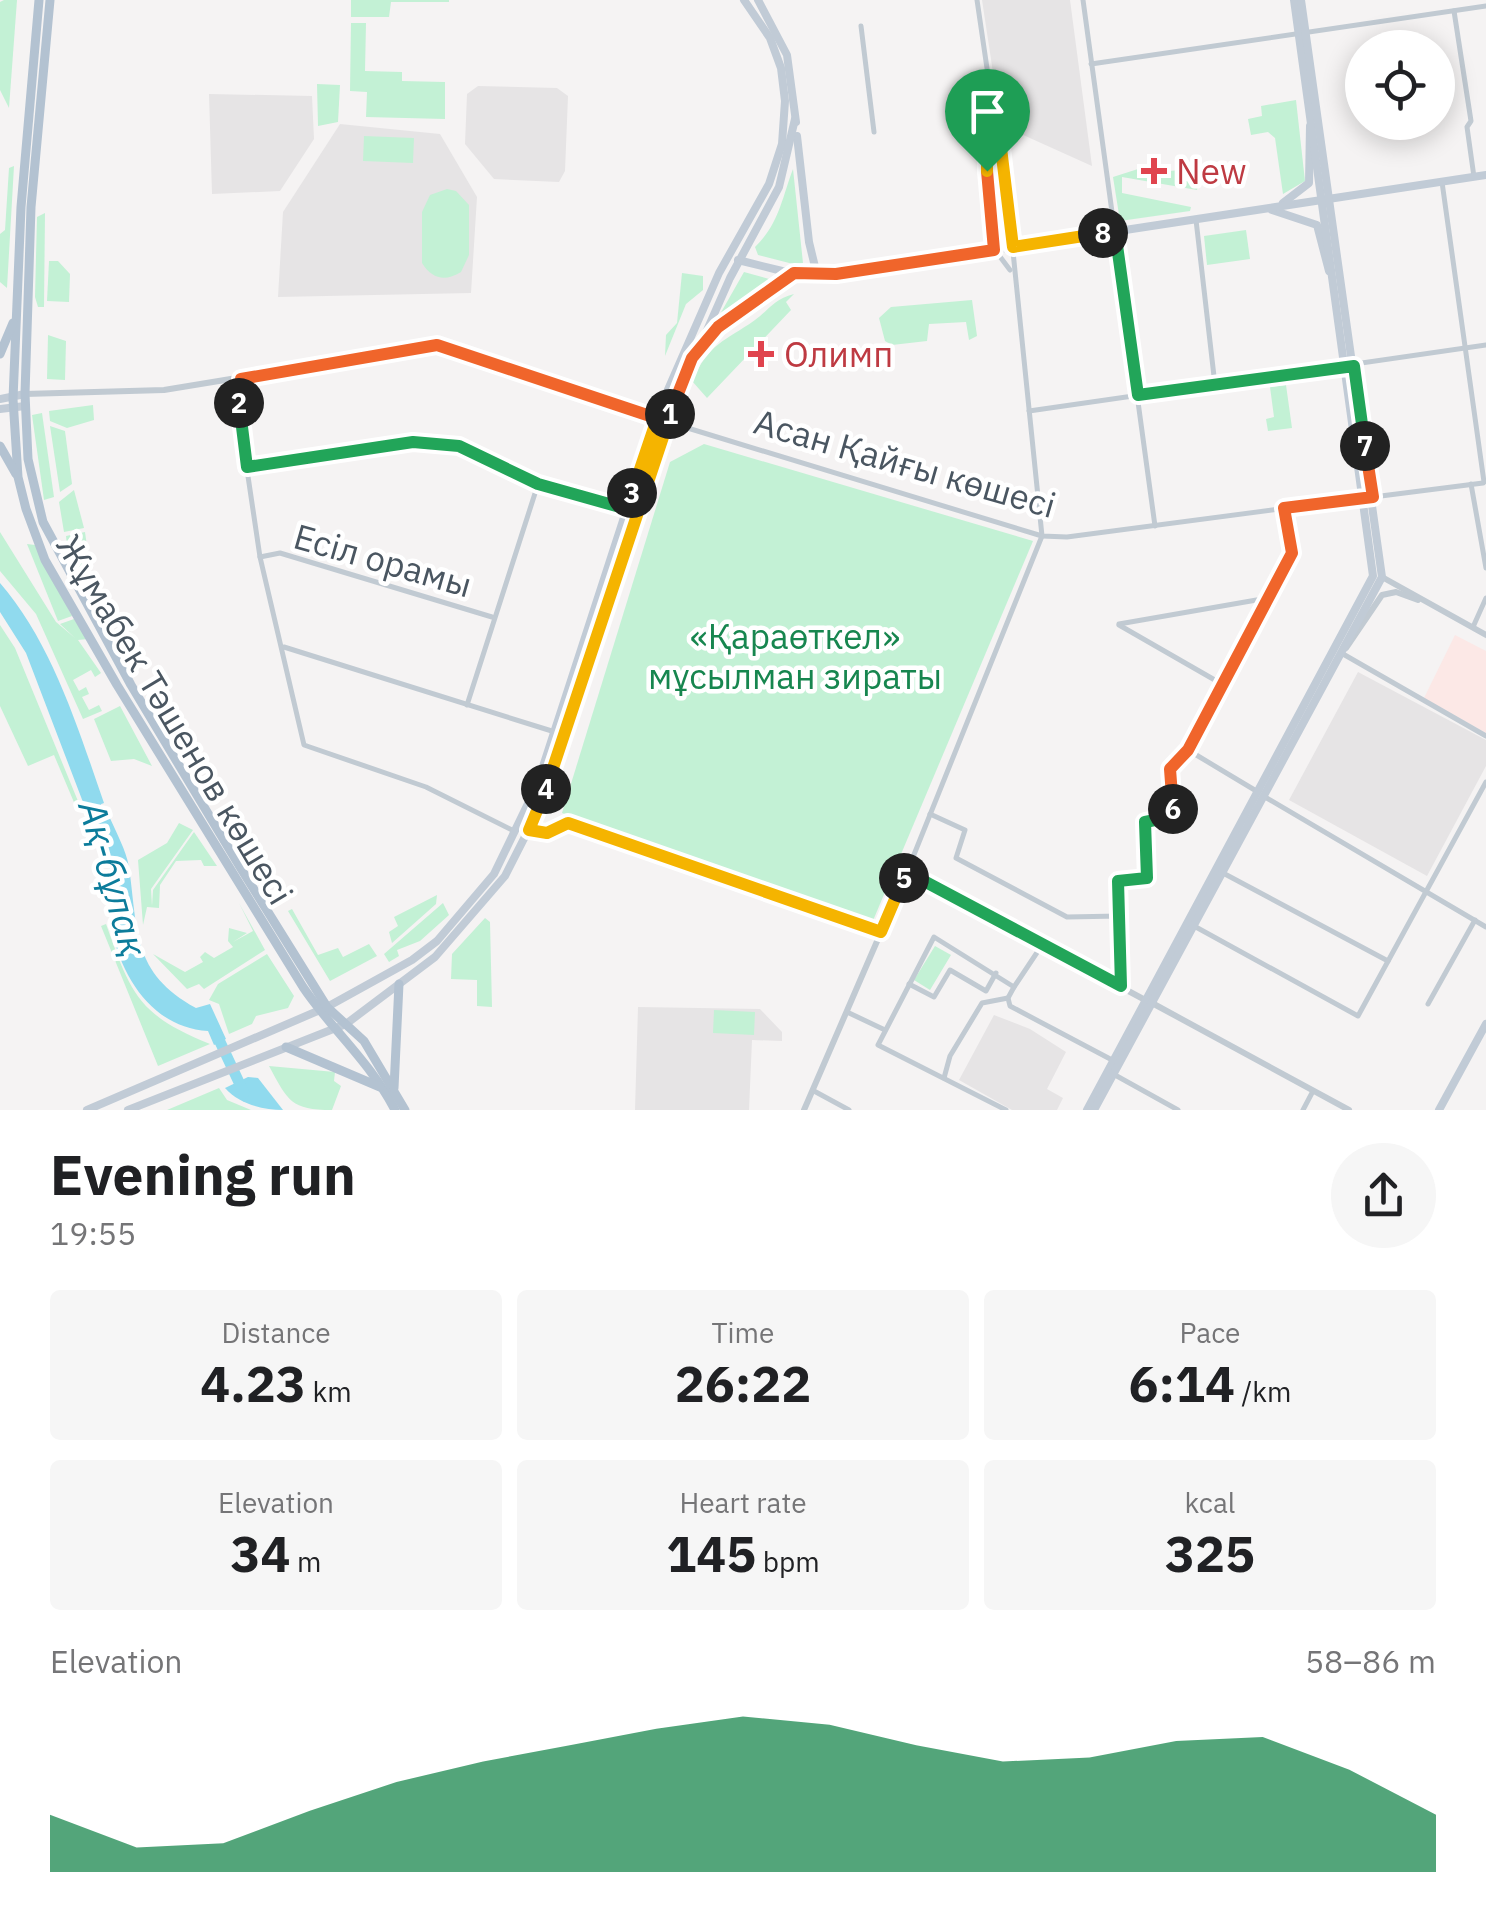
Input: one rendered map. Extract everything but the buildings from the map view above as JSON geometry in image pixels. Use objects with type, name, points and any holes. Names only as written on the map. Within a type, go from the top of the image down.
[{"type":"main road","name":"Жұмабек Тәшенов көшесі","points":[[39,0],[17,310],[13,404],[18,477],[46,560],[160,758],[323,1009],[364,1041],[389,1088]]},
{"type":"main road","name":"Жұмабек Тәшенов көшесі","points":[[50,0],[30,207],[25,400],[33,491],[59,558],[323,1009]]},
{"type":"main road","points":[[744,0],[778,57],[817,275]]},
{"type":"main road","points":[[128,1110],[247,1060],[342,1026],[461,932],[505,876],[529,830],[692,358],[779,187],[790,119],[787,55],[758,0]]},
{"type":"main road","points":[[1091,1110],[1114,1061],[1194,926],[1262,795],[1344,652],[1377,577],[1298,0]]},
{"type":"main road","points":[[1302,31],[1335,286],[1350,367]]},
{"type":"main road","points":[[1271,208],[1310,183],[1311,117]]},
{"type":"main road","points":[[87,1110],[366,988],[437,941],[479,894],[517,832],[555,732],[681,356],[770,184],[790,119]]},
{"type":"main road","points":[[729,258],[817,275],[1486,175]]},
{"type":"main road","points":[[1271,208],[1318,225],[1335,286]]},
{"type":"main road","points":[[692,358],[718,327],[794,273]]},
{"type":"main road","points":[[0,354],[17,310]]},
{"type":"main road","points":[[0,399],[13,404]]},
{"type":"main road","points":[[0,409],[25,400]]},
{"type":"main road","points":[[0,446],[18,477]]},
{"type":"main road","points":[[1091,1110],[1114,1074],[1377,577]]},
{"type":"main road","points":[[395,1110],[389,1088],[399,984]]},
{"type":"main road","points":[[1439,1110],[1486,1024]]},
{"type":"main road","points":[[286,1047],[389,1088],[405,1110]]},
{"type":"street","points":[[804,1110],[907,872],[1042,536],[1001,148],[977,0]]},
{"type":"street","points":[[1083,0],[1156,526]]},
{"type":"street","points":[[1092,64],[1486,6]]},
{"type":"street","points":[[1454,11],[1472,121],[1467,127],[1474,177]]},
{"type":"street","points":[[861,26],[874,132]]},
{"type":"street","points":[[1001,148],[990,152],[985,160],[994,250],[1012,272]]},
{"type":"street","points":[[1442,182],[1485,482]]},
{"type":"street","points":[[1196,220],[1214,385]]},
{"type":"street","points":[[25,400],[164,390],[437,345],[668,422]]},
{"type":"street","points":[[1029,412],[1486,345]]},
{"type":"street","points":[[241,379],[238,409],[260,557],[304,745],[426,788],[517,832]]},
{"type":"street","name":"Асан Қайғы көшесі","points":[[668,422],[1042,536],[1068,538],[1485,482]]},
{"type":"street","points":[[247,467],[413,442],[459,446],[538,484],[627,509]]},
{"type":"street","points":[[468,704],[492,617],[538,484]]},
{"type":"street","points":[[1471,484],[1486,568]]},
{"type":"street","points":[[1121,986],[1118,881],[1147,878],[1144,823],[1173,815],[1170,769],[1188,750],[1292,553],[1284,508]]},
{"type":"street","name":"Есіл орамы","points":[[260,557],[280,553],[492,617]]},
{"type":"street","points":[[1377,577],[1486,635]]},
{"type":"street","points":[[1429,602],[1396,592],[1382,595],[1344,652],[1486,736]]},
{"type":"street","points":[[1220,683],[1119,624],[1269,598]]},
{"type":"street","points":[[1472,628],[1486,598]]},
{"type":"street","points":[[284,647],[555,732]]},
{"type":"street","points":[[1188,750],[1486,927]]},
{"type":"street","points":[[1194,926],[1358,1016],[1486,782]]},
{"type":"street","points":[[930,814],[964,830],[956,858],[1067,917],[1119,916]]},
{"type":"street","points":[[529,830],[547,833],[568,823],[881,932]]},
{"type":"street","points":[[907,872],[1350,1110]]},
{"type":"street","points":[[1223,873],[1388,961]]},
{"type":"street","points":[[1428,1004],[1475,920]]},
{"type":"street","points":[[1006,1110],[878,1045],[934,938],[1014,987]]},
{"type":"street","points":[[1042,945],[1008,998],[1010,1006],[1114,1061]]},
{"type":"street","points":[[909,984],[934,998],[950,970],[986,991],[996,973]]},
{"type":"street","points":[[944,1078],[950,1056],[982,1003],[1008,998]]},
{"type":"street","points":[[847,1012],[886,1030]]},
{"type":"street","points":[[1114,1074],[1178,1110]]},
{"type":"street","points":[[814,1091],[849,1110]]},
{"type":"street","points":[[1303,1110],[1314,1091]]},
{"type":"shaded area","points":[[982,0],[1070,0],[1092,166],[1001,125]]},
{"type":"shaded area","points":[[478,86],[557,88],[568,96],[565,171],[559,182],[494,179],[465,144],[467,94]]},
{"type":"shaded area","points":[[209,94],[312,96],[314,139],[280,191],[212,194]]},
{"type":"shaded area","points":[[340,124],[440,134],[477,197],[471,293],[278,297],[283,212]]},
{"type":"shaded area","points":[[1455,635],[1486,651],[1486,733],[1424,698]]},
{"type":"shaded area","points":[[1358,672],[1486,740],[1486,766],[1427,876],[1289,800]]},
{"type":"shaded area","points":[[638,1007],[760,1009],[782,1032],[782,1041],[752,1040],[749,1110],[635,1110]]},
{"type":"shaded area","points":[[994,1015],[1030,1029],[1066,1052],[1047,1089],[1063,1098],[1057,1110],[1012,1110],[959,1080]]},
{"type":"green space","points":[[17,0],[9,108],[0,90],[0,2]]},
{"type":"green space","points":[[351,0],[449,2],[391,2],[389,17],[351,17]]},
{"type":"green space","points":[[351,23],[366,23],[365,71],[402,72],[402,81],[445,82],[445,119],[366,117],[367,92],[350,91]]},
{"type":"green space","points":[[317,84],[340,85],[338,122],[318,126]]},
{"type":"green space","points":[[1296,100],[1305,181],[1283,194],[1275,138],[1268,132],[1251,135],[1248,119],[1262,116],[1261,106]]},
{"type":"green space","points":[[364,136],[414,138],[413,163],[363,161]]},
{"type":"green space","points":[[14,166],[7,288],[0,282],[0,234],[5,230],[9,168]]},
{"type":"green space","points":[[793,169],[803,263],[797,265],[758,255],[755,247],[775,220]]},
{"type":"green space","points":[[1138,169],[1143,174],[1179,170],[1184,179],[1200,177],[1197,190],[1122,177],[1122,193],[1191,207],[1190,211],[1120,221],[1113,177]]},
{"type":"green space","points":[[447,189],[456,191],[469,205],[469,255],[461,272],[444,278],[430,273],[422,263],[422,212],[430,195]]},
{"type":"green space","points":[[45,213],[44,307],[38,307],[37,217]]},
{"type":"green space","points":[[1246,230],[1250,259],[1207,265],[1204,236]]},
{"type":"green space","points":[[49,261],[58,261],[70,274],[69,302],[47,301]]},
{"type":"green space","points":[[744,272],[780,282],[715,323]]},
{"type":"green space","points":[[682,273],[703,276],[703,290],[686,304],[665,356],[666,335],[677,323]]},
{"type":"green space","points":[[794,294],[786,302],[791,310],[707,398],[692,381],[705,358],[777,302]]},
{"type":"green space","points":[[972,300],[977,336],[969,340],[966,322],[929,324],[927,341],[892,345],[885,341],[879,318],[891,307]]},
{"type":"green space","points":[[48,335],[66,341],[65,380],[47,379]]},
{"type":"green space","points":[[1286,385],[1292,428],[1268,431],[1266,419],[1274,417],[1270,387]]},
{"type":"green space","points":[[93,405],[94,420],[67,428],[50,421],[49,411]]},
{"type":"green space","points":[[42,413],[54,497],[44,500],[32,415]]},
{"type":"green space","points":[[50,426],[65,431],[72,484],[60,492]]},
{"type":"green space","name":"«Қараөткел» мұсылман зираты","points":[[704,444],[1033,541],[872,923],[562,813],[670,462]]},
{"type":"green space","points":[[74,490],[84,528],[64,532],[59,502]]},
{"type":"green space","points":[[0,532],[56,622],[75,638],[60,624],[74,619],[88,639],[78,640],[101,673],[95,677],[91,670],[73,680],[79,691],[86,687],[89,694],[82,697],[89,710],[99,705],[102,711],[83,719],[36,614],[0,571]]},
{"type":"green space","points":[[85,532],[92,582],[83,584],[68,554],[66,536]]},
{"type":"green space","points":[[27,544],[35,545],[72,616],[58,621]]},
{"type":"green space","points":[[0,625],[15,648],[80,806],[76,807],[54,755],[28,766],[0,706]]},
{"type":"green space","points":[[120,706],[152,766],[134,759],[111,761],[94,719]]},
{"type":"green space","points":[[179,823],[193,830],[151,889],[152,906],[153,890],[194,832],[217,866],[204,866],[201,860],[176,861],[160,885],[159,908],[147,907],[143,925],[138,860],[167,843]]},
{"type":"green space","points":[[437,895],[436,904],[392,943],[389,932],[398,926],[394,917]]},
{"type":"green space","points":[[239,903],[265,950],[204,989],[199,984],[187,989],[153,954],[185,972],[203,962],[200,957],[205,952],[214,958],[233,947],[228,941],[229,928],[247,933],[233,942],[253,931]]},
{"type":"green space","points":[[443,903],[449,915],[420,941],[397,950],[399,956],[389,962],[384,954]]},
{"type":"green space","points":[[292,909],[318,955],[338,948],[343,957],[369,944],[377,956],[330,981],[288,911]]},
{"type":"green space","points":[[485,918],[490,922],[492,1007],[477,1006],[477,980],[451,979],[452,954]]},
{"type":"green space","points":[[106,924],[140,999],[167,1023],[210,1044],[158,1066],[101,926]]},
{"type":"green space","points":[[935,946],[951,955],[930,990],[914,980]]},
{"type":"green space","points":[[267,954],[294,996],[288,1008],[256,1016],[252,1024],[229,1034],[219,1004],[209,1000],[218,984]]},
{"type":"green space","points":[[714,1010],[755,1012],[754,1035],[713,1033]]},
{"type":"green space","points":[[269,1066],[335,1072],[334,1081],[341,1086],[332,1110],[308,1108],[292,1101]]},
{"type":"green space","points":[[219,1088],[227,1100],[251,1110],[167,1110]]},
{"type":"water","points":[[0,583],[49,659],[104,803],[86,810],[26,653],[0,612]]},
{"type":"water","points":[[109,816],[128,861],[137,931],[149,965],[175,995],[196,1008],[210,1004],[226,1039],[214,1045],[208,1031],[189,1028],[157,1011],[144,999],[124,967],[112,931],[109,868],[93,824]]},
{"type":"water","points":[[248,1077],[258,1078],[283,1110],[252,1105],[225,1088]]},
{"type":"waterway","name":"Ақ-бұлақ","points":[[92,795],[105,834]]},
{"type":"waterway","name":"Ақ-бұлақ","points":[[214,1029],[244,1093]]},
{"type":"place","name":"New","points":[[1154,171]]},
{"type":"place","name":"Олимп","points":[[761,354]]},
{"type":"route","points":[[987,171],[987,156],[1001,148],[1013,247],[1115,231],[1138,395],[1354,366],[1373,497],[1284,508],[1292,553],[1188,750],[1170,769],[1173,815],[1145,822],[1147,878],[1118,881],[1121,986],[907,872],[881,932],[568,823],[547,833],[529,830],[538,813],[668,422],[657,419],[627,509],[538,484],[459,446],[413,442],[247,467],[238,409],[241,379],[437,345],[668,422],[692,358],[718,327],[794,273],[836,274],[994,250],[987,171]]}]
